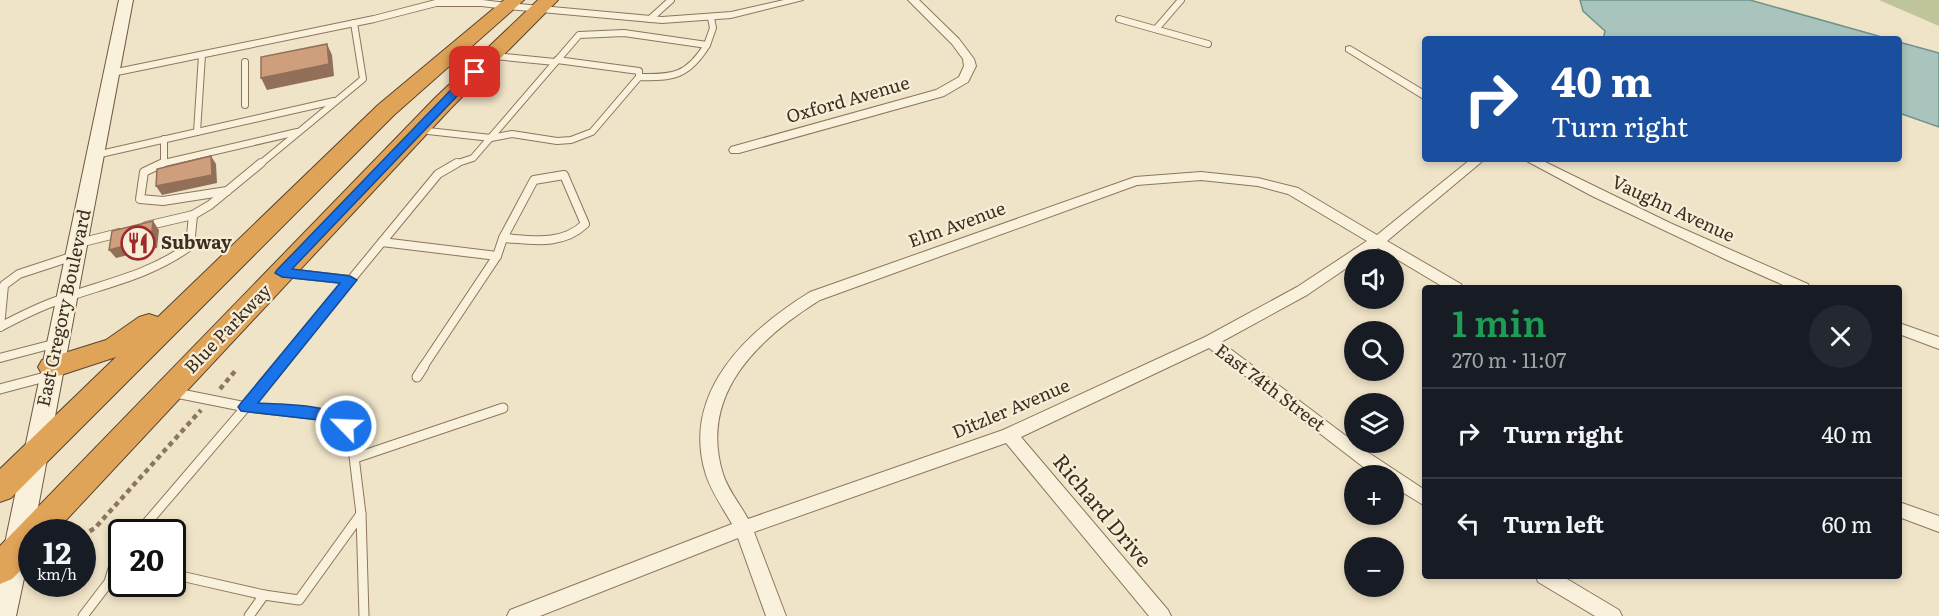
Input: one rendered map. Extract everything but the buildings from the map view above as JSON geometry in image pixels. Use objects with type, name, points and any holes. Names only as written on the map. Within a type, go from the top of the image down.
[{"type":"highway","points":[[0,489],[386,110],[511,3]]},
{"type":"highway","name":"Blue Parkway","points":[[48,519],[418,130],[544,4]]},
{"type":"highway","points":[[53,362],[99,354],[129,339],[228,252],[265,228]]},
{"type":"main road","name":"East Gregory Boulevard","points":[[25,519],[53,362],[112,73],[129,1]]},
{"type":"main road","name":"East Gregory Boulevard","points":[[2,616],[18,558]]},
{"type":"street","points":[[511,3],[544,4],[650,19],[711,18],[798,0]]},
{"type":"street","name":"Oxford Avenue","points":[[735,150],[940,93],[955,86],[966,76],[971,65],[966,52],[913,0]]},
{"type":"street","points":[[1350,49],[1422,94]]},
{"type":"street","name":"Ditzler Avenue","points":[[517,616],[743,528],[1009,435],[1210,341],[1302,291],[1378,241],[1475,162]]},
{"type":"street","name":"Vaughn Avenue","points":[[1535,162],[1611,202],[1796,285]]},
{"type":"street","name":"Elm Avenue","points":[[776,616],[743,528],[724,499],[712,465],[710,430],[717,397],[732,366],[755,338],[783,315],[815,296],[1135,181],[1166,177],[1229,178],[1293,191],[1451,285]]},
{"type":"street","points":[[1902,329],[1939,343]]},
{"type":"street","name":"East 74th Street","points":[[1210,341],[1373,465]]},
{"type":"street","name":"Richard Drive","points":[[1009,435],[1161,616]]},
{"type":"street","points":[[1404,485],[1422,497]]},
{"type":"street","points":[[1902,510],[1939,524]]},
{"type":"street","points":[[1550,579],[1612,616]]},
{"type":"lane","points":[[412,0],[419,6]]},
{"type":"lane","points":[[650,19],[671,0]]},
{"type":"lane","points":[[1156,29],[1181,0]]},
{"type":"lane","points":[[112,73],[354,23],[419,6],[454,2],[511,3]]},
{"type":"lane","points":[[639,77],[668,77],[687,71],[697,64],[713,28],[711,18]]},
{"type":"lane","points":[[1119,19],[1208,44]]},
{"type":"lane","points":[[140,228],[193,215],[227,191],[363,79],[354,23]]},
{"type":"lane","points":[[150,519],[246,407],[438,174],[449,166],[473,158],[579,35],[590,32],[707,45]]},
{"type":"lane","points":[[197,132],[202,55]]},
{"type":"lane","points":[[418,130],[491,138],[512,134],[557,141],[582,137],[592,132],[639,77],[639,71],[491,56]]},
{"type":"lane","points":[[245,62],[245,105]]},
{"type":"lane","points":[[96,155],[338,100]]},
{"type":"lane","points":[[227,191],[214,191],[157,203],[140,199],[144,172],[164,163],[300,131]]},
{"type":"lane","points":[[164,163],[165,139]]},
{"type":"lane","points":[[417,377],[497,256],[503,238],[534,180],[564,176],[568,180],[585,224],[579,232],[555,241],[503,238]]},
{"type":"lane","points":[[129,230],[19,274],[4,285],[0,327],[67,297],[133,279],[170,261],[190,246],[193,215]]},
{"type":"lane","points":[[382,242],[497,256]]},
{"type":"lane","points":[[282,273],[350,280]]},
{"type":"lane","points":[[0,358],[53,362]]},
{"type":"lane","points":[[0,389],[53,362]]},
{"type":"lane","points":[[169,391],[246,407],[330,416],[346,426],[355,458],[361,514],[363,616]]},
{"type":"lane","points":[[355,458],[503,408]]},
{"type":"lane","points":[[186,577],[264,595],[299,600],[361,514]]},
{"type":"lane","points":[[83,616],[108,583]]},
{"type":"lane","points":[[249,616],[264,595]]},
{"type":"path","points":[[96,527],[236,370]]},
{"type":"green space","points":[[1879,0],[1939,0],[1939,26]]},
{"type":"water","points":[[1580,0],[1750,0],[1878,36],[1604,36],[1605,31],[1583,11]]},
{"type":"water","points":[[1902,43],[1939,53],[1939,127],[1902,114]]},
{"type":"place","name":"Subway","points":[[138,243]]},
{"type":"route","points":[[346,426],[330,416],[246,407],[350,280],[282,273],[475,72]]}]
